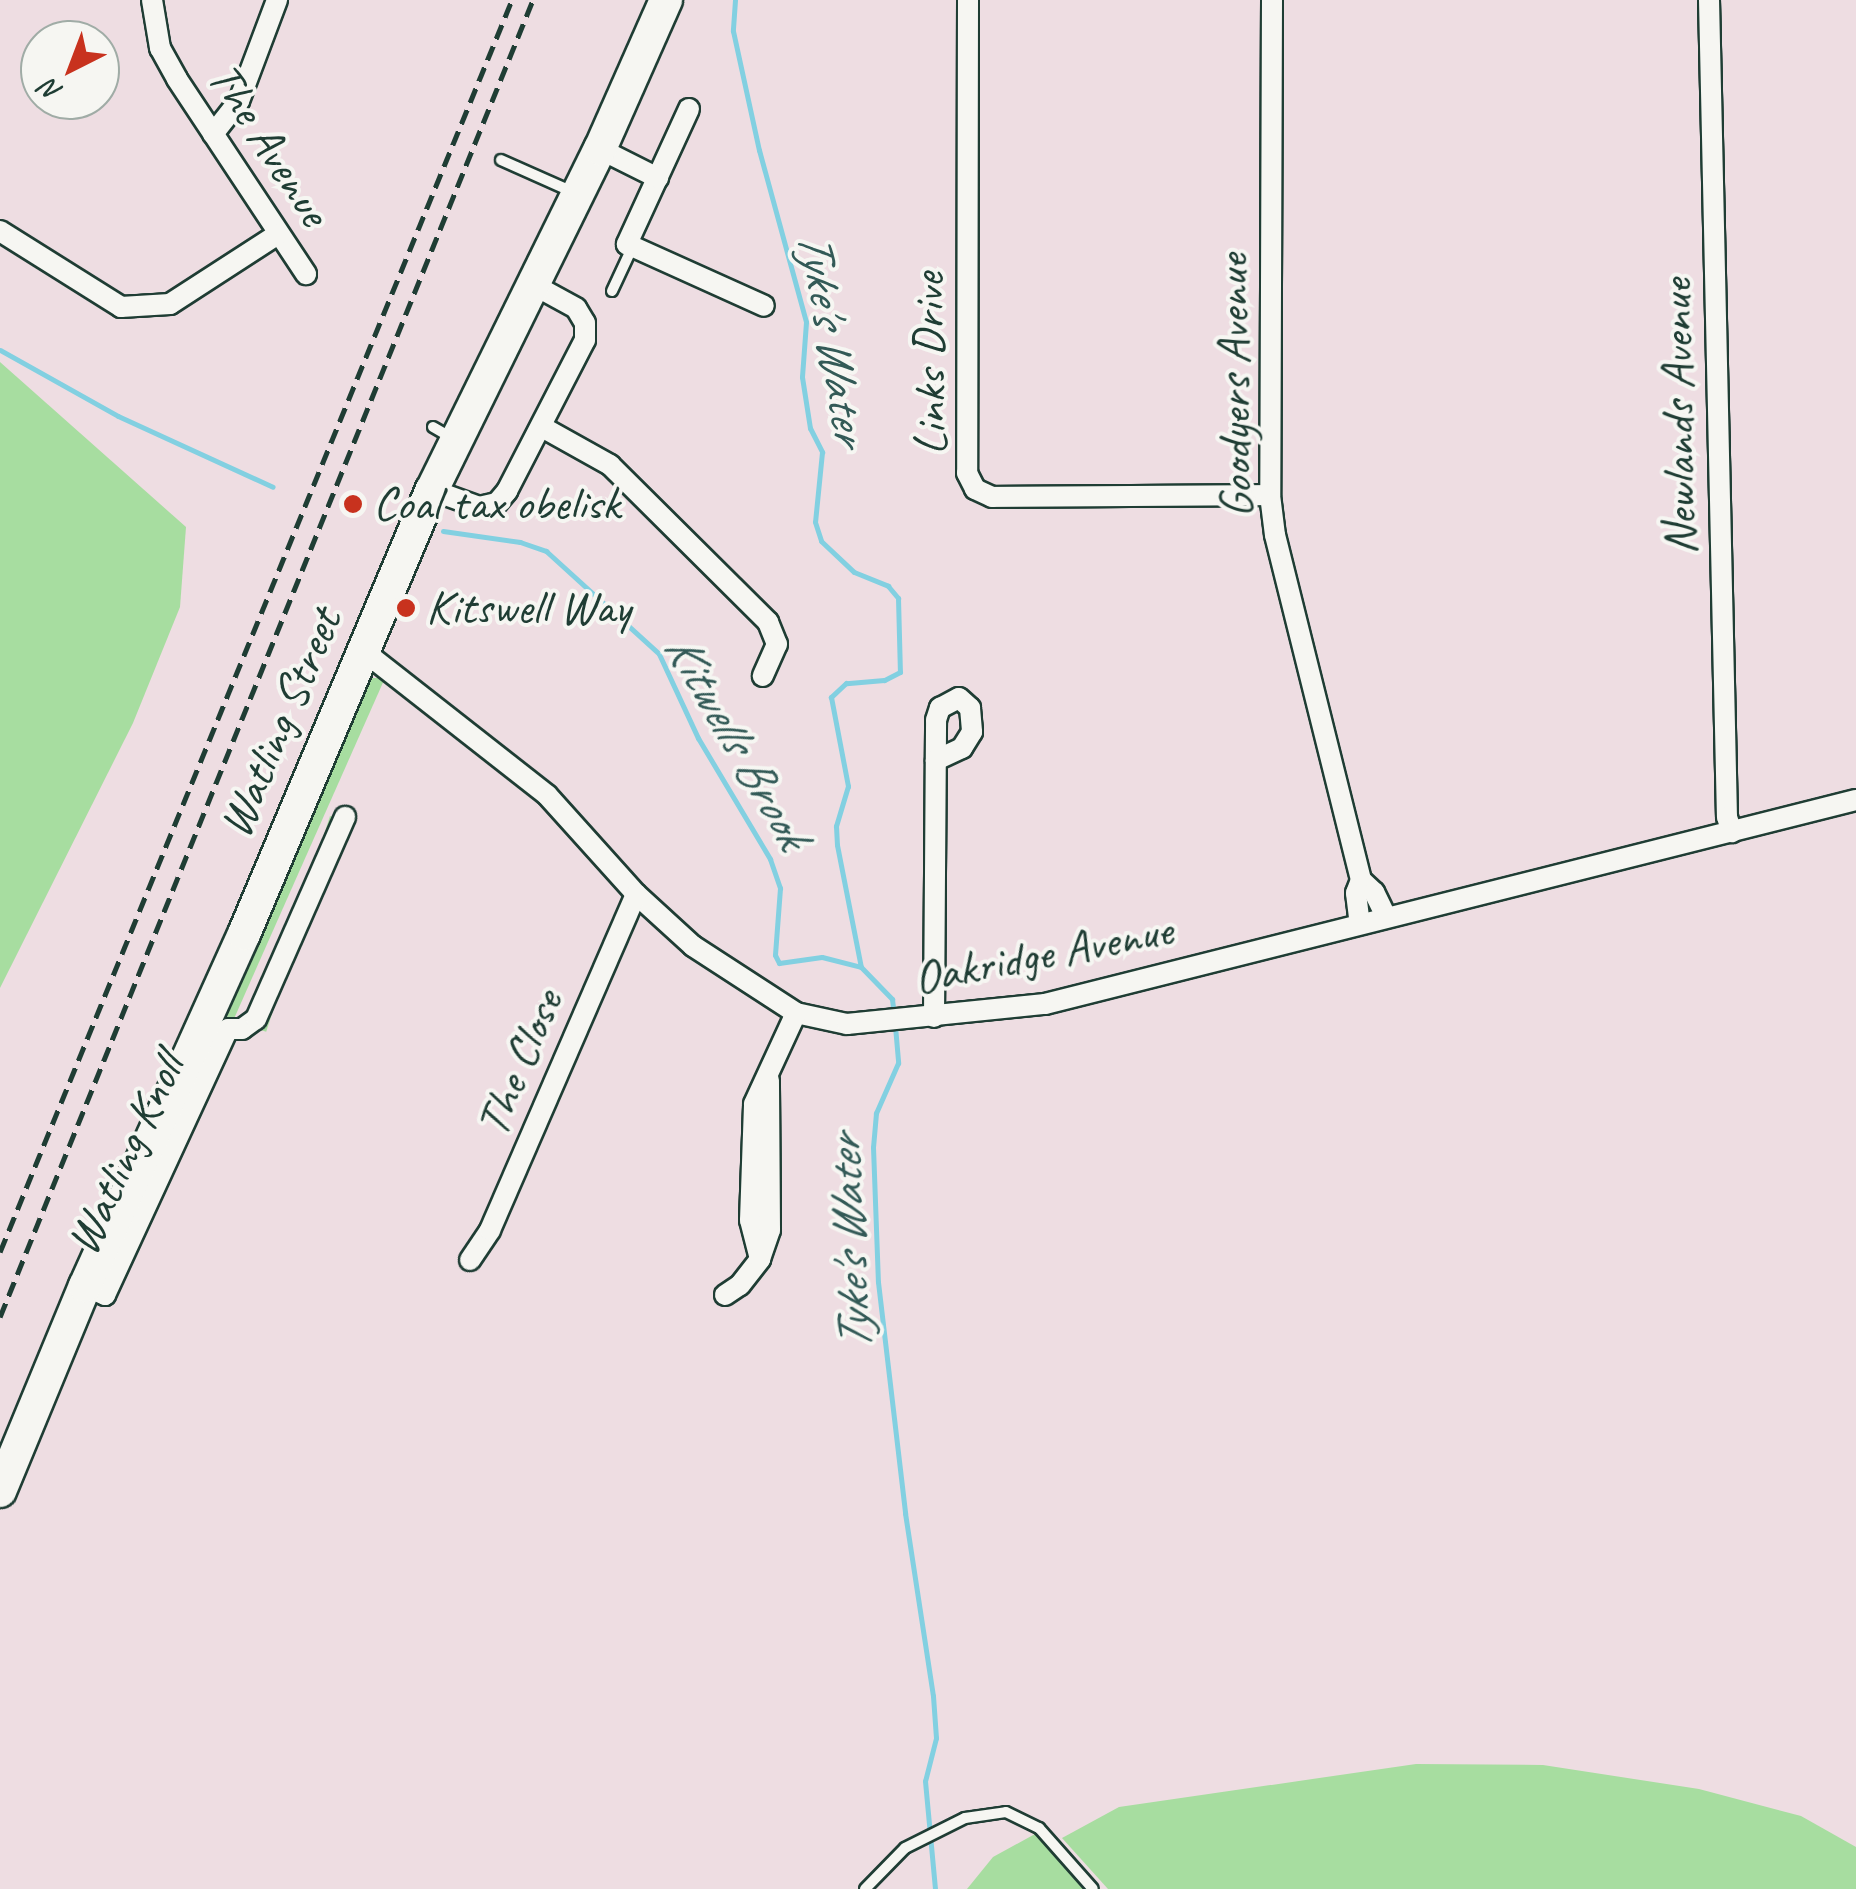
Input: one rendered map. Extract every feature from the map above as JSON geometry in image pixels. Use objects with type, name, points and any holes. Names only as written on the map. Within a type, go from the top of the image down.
[{"type":"main road","name":"Watling Street","points":[[0,1490],[85,1286],[217,1024],[361,649],[432,490],[444,434],[534,285],[666,0]]},
{"type":"street","name":"The Avenue","points":[[152,0],[160,48],[306,274]]},
{"type":"street","points":[[213,134],[239,101],[277,0]]},
{"type":"street","name":"Links Drive","points":[[968,0],[968,473],[975,489],[992,497],[1270,495]]},
{"type":"street","name":"Goodyers Avenue","points":[[1272,0],[1270,495],[1275,534],[1361,880],[1374,892],[1386,917]]},
{"type":"street","name":"Newlands Avenue","points":[[1708,0],[1727,817],[1732,832]]},
{"type":"street","points":[[689,109],[628,244],[764,306]]},
{"type":"street","points":[[600,149],[658,178]]},
{"type":"street","points":[[0,231],[121,307],[170,304],[188,296],[278,234]]},
{"type":"street","points":[[432,490],[479,507],[497,503],[542,427],[586,332],[576,308],[534,285]]},
{"type":"street","points":[[542,427],[610,465],[768,622],[776,644],[762,676]]},
{"type":"street","name":"Oakridge Avenue","points":[[361,649],[547,795],[636,894],[693,946],[796,1012],[848,1024],[1045,1004],[1856,800]]},
{"type":"street","points":[[934,1017],[936,760]]},
{"type":"street","name":"Watling Knoll","points":[[217,1024],[242,1029],[256,1019],[345,817]]},
{"type":"street","name":"Goodyers Avenue","points":[[1360,924],[1356,892],[1361,880]]},
{"type":"street","name":"The Close","points":[[470,1260],[490,1230],[636,894]]},
{"type":"street","points":[[725,1295],[740,1285],[760,1259],[770,1230],[769,1078],[796,1012]]},
{"type":"lane","points":[[500,160],[579,194]]},
{"type":"lane","points":[[612,291],[633,246]]},
{"type":"lane","points":[[865,1889],[904,1848],[984,1813],[1022,1816],[1053,1841],[1093,1889]]},
{"type":"green space","points":[[0,362],[186,527],[180,607],[133,723],[0,988]]},
{"type":"green space","points":[[367,678],[385,678],[233,1021],[229,1020],[224,1010]]},
{"type":"green space","points":[[330,816],[336,818],[266,1032],[260,1030]]},
{"type":"green space","points":[[1416,1764],[1543,1765],[1699,1789],[1801,1816],[1856,1847],[1856,1889],[1108,1889],[1062,1838],[1119,1807]]},
{"type":"green space","points":[[1035,1834],[1083,1889],[967,1889],[993,1857]]},
{"type":"waterway","name":"Tyke's Water","points":[[735,0],[733,31],[759,150],[806,322],[802,377],[810,428],[822,452],[815,522],[821,541],[854,572],[888,586],[898,598],[900,672],[884,680],[846,683],[831,697],[848,786],[836,826],[837,845],[861,967],[892,999],[894,1015]]},
{"type":"waterway","name":"Kitwells Brook","points":[[0,350],[118,416],[273,487]]},
{"type":"waterway","name":"Kitwells Brook","points":[[443,531],[520,542],[546,551],[659,654],[698,738],[770,859],[780,888],[775,955],[779,963],[822,957],[861,967]]},
{"type":"waterway","name":"Tyke's Water","points":[[895,1026],[898,1063],[876,1113],[873,1147],[878,1282],[905,1513],[933,1696],[936,1738],[925,1781],[935,1889]]},
{"type":"railway","points":[[0,1252],[512,0]]},
{"type":"railway","points":[[0,1317],[533,0]]},
{"type":"place","name":"Coal tax obelisk","points":[[353,504]]},
{"type":"place","name":"Kitswell Way","points":[[406,608]]}]
